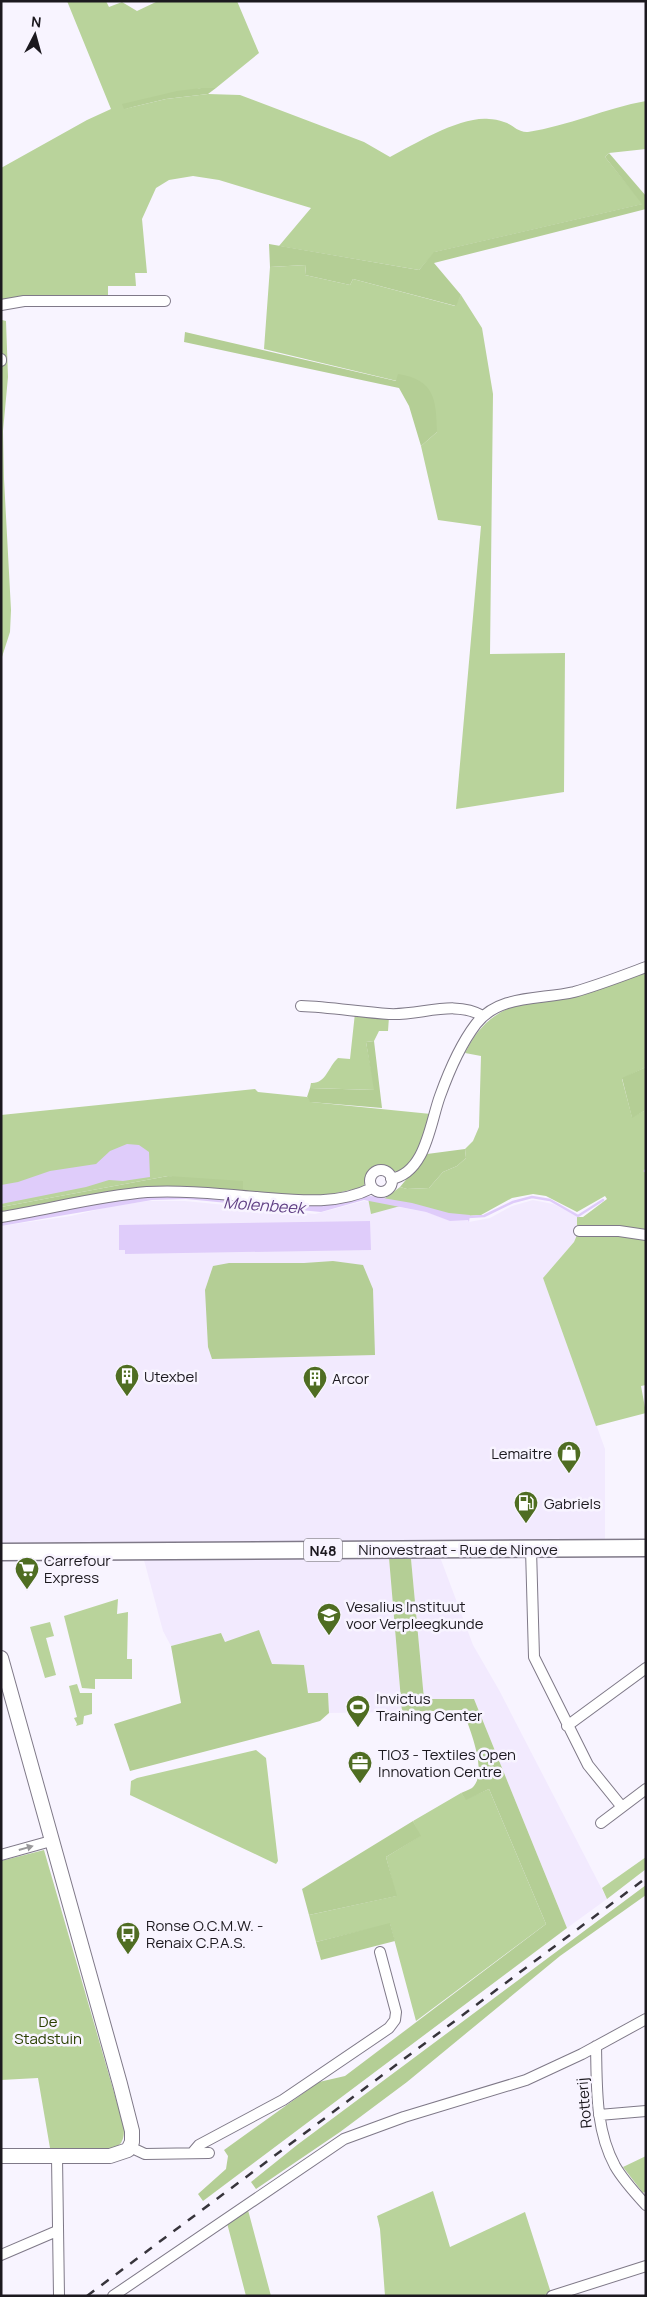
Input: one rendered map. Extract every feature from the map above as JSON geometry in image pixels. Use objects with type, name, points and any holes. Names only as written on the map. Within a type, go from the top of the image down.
[{"type":"main road","name":"Ninovestraat - Rue de Ninove","points":[[1,1552],[646,1548]]},
{"type":"street","points":[[1,305],[24,302],[165,302]]},
{"type":"street","points":[[1,1217],[82,1201],[146,1192],[179,1191],[304,1201],[343,1198],[372,1188],[381,1192],[391,1182],[408,1172],[420,1155],[454,1063],[468,1036],[482,1016],[501,1005],[515,1000],[572,992],[598,985],[646,967]]},
{"type":"street","points":[[300,1006],[344,1008],[390,1014],[422,1013],[447,1008],[472,1010],[482,1016]]},
{"type":"street","points":[[372,1188],[371,1177],[377,1171],[385,1172],[391,1182]]},
{"type":"street","points":[[579,1230],[619,1231],[646,1235]]},
{"type":"street","points":[[531,1549],[534,1657],[588,1765],[622,1807]]},
{"type":"street","points":[[1,1658],[132,2131],[132,2142],[124,2151]]},
{"type":"street","points":[[567,1726],[646,1668]]},
{"type":"street","points":[[601,1824],[646,1789]]},
{"type":"street","points":[[1,1855],[51,1841]]},
{"type":"street","points":[[193,2152],[199,2145],[283,2100],[389,2028],[395,2020],[396,2012],[380,1952]]},
{"type":"street","points":[[113,2296],[344,2139],[404,2117],[526,2080],[646,2019]]},
{"type":"street","name":"Rotterij","points":[[596,2046],[599,2115],[602,2137],[616,2167],[646,2205]]},
{"type":"street","points":[[599,2115],[646,2111]]},
{"type":"street","points":[[1,2156],[57,2157],[124,2151],[145,2154],[210,2153]]},
{"type":"street","points":[[57,2157],[59,2296]]},
{"type":"street","points":[[1,2255],[57,2231]]},
{"type":"street","points":[[552,2296],[646,2266]]},
{"type":"shaded area","points":[[533,1200],[553,1204],[583,1219],[574,1242],[543,1278],[605,1449],[605,1540],[1,1543],[1,1226],[71,1216],[113,1206],[148,1201],[185,1201],[315,1214],[364,1201],[426,1212],[449,1220],[468,1220],[469,1222],[490,1218],[512,1206]]},
{"type":"shaded area","points":[[440,1557],[473,1645],[499,1690],[607,1899],[567,1928],[474,1699],[424,1699],[411,1559]]},
{"type":"shaded area","name":"Vesalius Instituut voor Verpleegkunde","points":[[389,1558],[402,1712],[329,1713],[328,1693],[308,1693],[272,1664],[225,1642],[221,1633],[171,1646],[163,1631],[144,1560]]},
{"type":"green space","points":[[67,1],[106,1],[109,7],[122,2],[137,11],[158,1],[237,1],[259,53],[216,88],[201,88],[124,109],[166,99],[208,94],[240,95],[364,142],[390,157],[438,132],[477,119],[494,119],[507,123],[521,131],[528,132],[558,126],[646,101],[646,149],[609,153],[605,157],[643,204],[435,252],[419,270],[279,246],[311,208],[219,180],[193,176],[169,180],[156,188],[142,219],[147,273],[135,273],[136,286],[108,286],[108,299],[1,300],[1,168],[87,120],[111,109]]},
{"type":"green space","points":[[216,88],[208,94],[166,99],[124,109],[122,104],[177,91]]},
{"type":"green space","points":[[609,153],[646,196],[646,209],[434,263],[461,295],[456,306],[353,279],[350,285],[305,275],[306,265],[270,267],[269,244],[419,270],[434,252],[642,204],[605,157]]},
{"type":"green space","points":[[306,265],[305,275],[350,285],[353,279],[455,306],[461,295],[482,328],[493,394],[490,654],[565,653],[564,792],[456,809],[481,526],[438,520],[421,446],[437,432],[397,381],[264,349],[270,267]]},
{"type":"green space","points":[[2,320],[6,321],[8,377],[3,431],[11,610],[10,632],[1,660]]},
{"type":"green space","points":[[185,332],[396,381],[398,374],[410,377],[420,381],[431,393],[436,410],[437,432],[421,446],[409,406],[399,388],[184,342]]},
{"type":"green space","points":[[646,970],[646,1067],[622,1079],[632,1117],[646,1110],[646,1385],[641,1386],[646,1413],[596,1426],[543,1278],[574,1242],[577,1235],[577,1217],[583,1217],[607,1199],[605,1196],[577,1212],[546,1196],[533,1194],[512,1198],[481,1215],[452,1217],[404,1205],[371,1214],[368,1198],[384,1199],[400,1187],[407,1189],[429,1188],[443,1172],[457,1166],[466,1158],[465,1149],[473,1141],[479,1127],[481,1056],[465,1053],[480,1030],[492,1018],[517,1005]]},
{"type":"green space","points":[[355,1013],[389,1017],[388,1031],[379,1031],[374,1041],[366,1042],[375,1090],[310,1088],[311,1083],[316,1083],[323,1078],[338,1058],[350,1059]]},
{"type":"green space","points":[[374,1041],[382,1108],[310,1102],[307,1097],[310,1088],[374,1090],[366,1042]]},
{"type":"green space","points":[[646,1067],[646,1110],[632,1118],[622,1078]]},
{"type":"green space","points":[[255,1089],[258,1092],[307,1097],[311,1102],[431,1114],[420,1146],[399,1173],[380,1165],[368,1173],[364,1187],[332,1194],[311,1196],[243,1193],[168,1176],[1,1207],[1,1115]]},
{"type":"green space","points":[[465,1149],[466,1158],[457,1166],[443,1172],[429,1188],[407,1189],[400,1187],[427,1154]]},
{"type":"green space","points":[[168,1176],[243,1181],[243,1193],[151,1188],[1,1213],[1,1207]]},
{"type":"green space","points":[[333,1261],[363,1265],[373,1289],[375,1355],[212,1359],[208,1347],[205,1290],[213,1266],[229,1263]]},
{"type":"green space","points":[[389,1558],[411,1559],[424,1699],[474,1699],[567,1928],[203,2201],[198,2194],[226,2169],[228,2156],[224,2150],[319,2082],[345,2076],[546,1924],[489,1789],[466,1800],[461,1793],[472,1788],[477,1781],[479,1772],[476,1750],[463,1710],[402,1712]]},
{"type":"green space","points":[[118,1599],[117,1614],[128,1612],[127,1659],[132,1659],[132,1679],[95,1679],[95,1689],[82,1688],[64,1616]]},
{"type":"green space","points":[[50,1622],[54,1636],[46,1638],[56,1675],[45,1678],[30,1627]]},
{"type":"green space","points":[[259,1630],[272,1664],[304,1665],[308,1693],[328,1693],[329,1713],[320,1721],[130,1771],[114,1724],[181,1703],[171,1646],[221,1633],[225,1642]]},
{"type":"green space","points":[[77,1684],[80,1693],[92,1693],[92,1714],[84,1716],[83,1724],[76,1726],[74,1718],[77,1717],[69,1686]]},
{"type":"green space","points":[[256,1750],[266,1758],[278,1861],[276,1864],[130,1795],[131,1781],[137,1778]]},
{"type":"green space","points":[[489,1789],[546,1924],[416,2021],[390,1924],[316,1942],[309,1915],[396,1896],[386,1857],[420,1836],[413,1821],[461,1793],[466,1799]]},
{"type":"green space","points":[[413,1821],[421,1836],[386,1857],[397,1896],[309,1915],[302,1889]]},
{"type":"green space","name":"De Stadstuin","points":[[44,1850],[124,2127],[121,2143],[116,2147],[108,2149],[50,2148],[38,2078],[1,2080],[1,1861]]},
{"type":"green space","points":[[646,1857],[646,1869],[607,1899],[602,1888]]},
{"type":"green space","points":[[646,1885],[646,1895],[560,1956],[407,2082],[340,2132],[256,2189],[251,2182],[297,2145]]},
{"type":"green space","points":[[390,1923],[395,1941],[321,1960],[316,1942]]},
{"type":"green space","points":[[646,2156],[646,2191],[643,2193],[623,2167]]},
{"type":"green space","points":[[433,2191],[450,2247],[525,2212],[551,2293],[541,2296],[385,2296],[380,2229],[377,2216]]},
{"type":"green space","points":[[248,2210],[271,2296],[246,2296],[227,2223]]},
{"type":"water","points":[[127,1144],[139,1145],[149,1152],[150,1177],[123,1181],[109,1180],[86,1187],[1,1204],[1,1185],[18,1182],[50,1171],[96,1164],[110,1151]]},
{"type":"water","points":[[156,1195],[309,1206],[330,1205],[371,1196],[412,1203],[449,1213],[470,1215],[469,1222],[468,1220],[450,1221],[426,1212],[364,1200],[321,1212],[186,1199],[152,1200],[1,1226],[1,1222],[93,1203]]},
{"type":"water","points":[[370,1221],[371,1250],[125,1254],[125,1250],[119,1250],[119,1225]]},
{"type":"waterway","name":"Molenbeek","points":[[468,1217],[484,1216],[513,1202],[532,1197],[550,1200],[578,1216],[603,1200]]},
{"type":"railway","points":[[87,2296],[646,1878]]},
{"type":"place","name":"Utexbel","points":[[127,1397]]},
{"type":"place","name":"Arcor","points":[[315,1399]]},
{"type":"place","name":"Lemaitre","points":[[569,1474]]},
{"type":"place","name":"Gabriels","points":[[526,1524]]},
{"type":"place","name":"Carrefour Express","points":[[27,1590]]},
{"type":"place","name":"Vesalius Instituut voor Verpleegkunde","points":[[329,1636]]},
{"type":"place","name":"Invictus Training Center","points":[[358,1728]]},
{"type":"place","name":"TIO3 - Textiles Open Innovation Centre","points":[[360,1784]]},
{"type":"place","name":"Ronse O.C.M.W. - Renaix C.P.A.S.","points":[[128,1955]]}]
